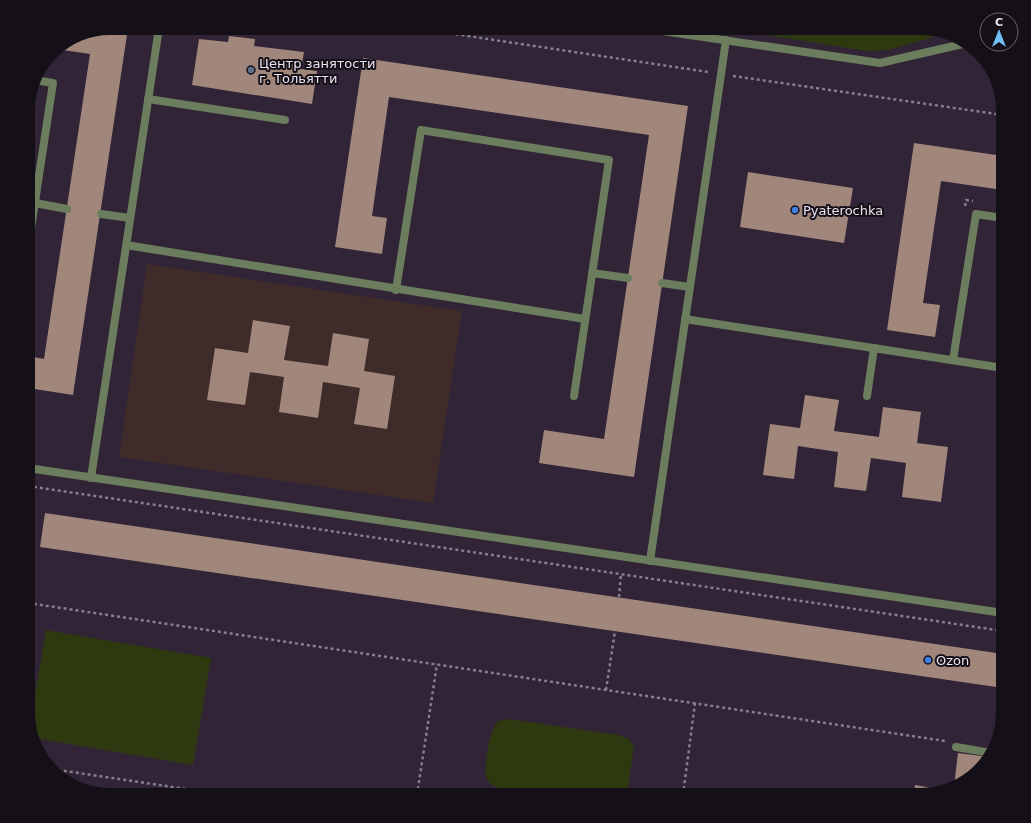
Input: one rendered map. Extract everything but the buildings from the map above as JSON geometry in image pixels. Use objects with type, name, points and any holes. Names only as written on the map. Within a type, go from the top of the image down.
[{"type":"street","points":[[91,478],[158,35]]},
{"type":"street","points":[[691,35],[880,63],[958,45]]},
{"type":"street","points":[[650,561],[726,40]]},
{"type":"street","points":[[41,81],[53,83],[35,203],[67,209]]},
{"type":"street","points":[[148,99],[285,120]]},
{"type":"street","points":[[396,290],[421,130],[609,160],[574,396]]},
{"type":"street","points":[[101,214],[130,218]]},
{"type":"street","points":[[952,360],[976,214],[996,217]]},
{"type":"street","points":[[126,245],[396,290],[585,319]]},
{"type":"street","points":[[592,273],[628,278]]},
{"type":"street","points":[[662,283],[690,287]]},
{"type":"street","points":[[685,319],[996,367]]},
{"type":"street","points":[[867,396],[874,348]]},
{"type":"street","points":[[35,469],[996,612]]},
{"type":"street","points":[[956,747],[985,752]]},
{"type":"path","points":[[35,487],[996,630]]},
{"type":"path","points":[[619,597],[621,574]]},
{"type":"path","points":[[35,603],[949,742]]},
{"type":"path","points":[[606,690],[615,632]]},
{"type":"path","points":[[418,788],[437,664]]},
{"type":"path","points":[[684,788],[695,703]]},
{"type":"path","points":[[63,771],[179,788]]},
{"type":"shaded area","points":[[147,264],[462,311],[433,503],[119,457]]},
{"type":"green space","points":[[766,35],[921,35],[936,36],[888,50],[866,51]]},
{"type":"green space","points":[[46,630],[211,658],[193,765],[40,739],[35,718],[35,695]]},
{"type":"green space","points":[[509,719],[618,735],[629,739],[634,747],[628,788],[497,787],[489,782],[485,773],[488,746],[495,725],[498,721]]},
{"type":"place","name":"Центр занятости г. Тольятти","points":[[251,70]]},
{"type":"place","name":"Pyaterochka","points":[[795,210]]},
{"type":"place","name":"Ozon","points":[[928,660]]}]
